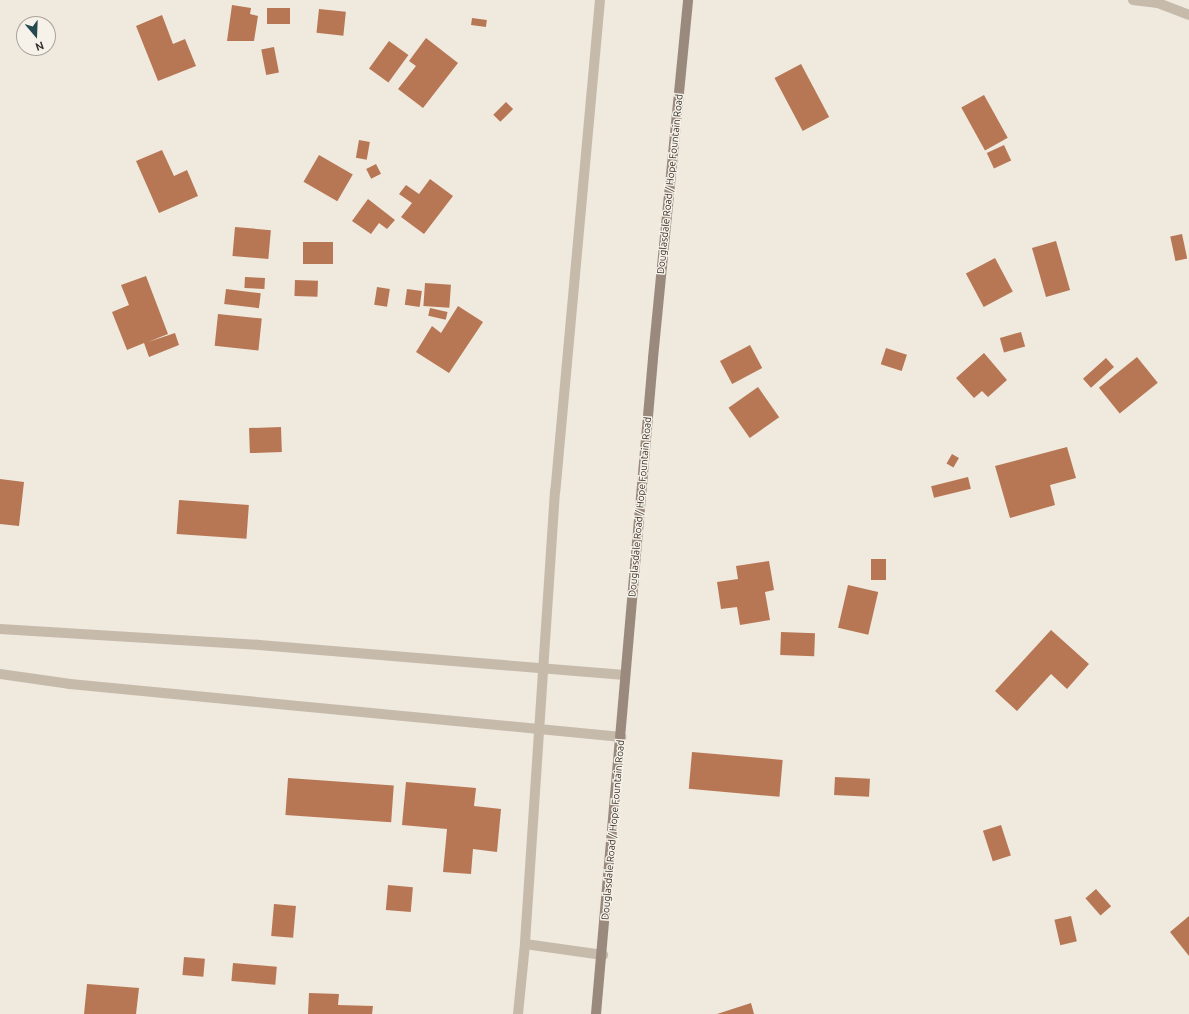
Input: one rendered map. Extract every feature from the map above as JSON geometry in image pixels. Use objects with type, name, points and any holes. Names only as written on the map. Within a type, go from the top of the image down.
[{"type":"main road","name":"Douglasdale Road / Hope Fountain Road","points":[[596,1014],[603,955],[625,675],[688,0]]},
{"type":"street","points":[[518,1014],[525,944],[545,669],[555,491],[600,0]]},
{"type":"street","points":[[1134,0],[1158,3],[1189,15]]},
{"type":"street","points":[[0,629],[259,645],[625,675]]},
{"type":"street","points":[[0,674],[70,684],[540,726],[621,737]]},
{"type":"street","points":[[525,944],[603,955]]},
{"type":"building","points":[[232,5],[251,8],[250,14],[258,16],[254,41],[227,41]]},
{"type":"building","points":[[267,8],[290,8],[290,24],[267,24]]},
{"type":"building","points":[[319,9],[346,12],[343,36],[316,33]]},
{"type":"building","points":[[162,15],[173,44],[185,39],[196,66],[158,81],[136,26]]},
{"type":"building","points":[[472,18],[487,20],[486,27],[471,25]]},
{"type":"building","points":[[426,38],[458,63],[423,108],[398,89],[416,66],[409,61]]},
{"type":"building","points":[[389,41],[408,55],[388,83],[369,69]]},
{"type":"building","points":[[274,47],[279,73],[266,75],[261,49]]},
{"type":"building","points":[[801,64],[829,117],[803,131],[775,78]]},
{"type":"building","points":[[984,95],[1008,138],[985,150],[961,108]]},
{"type":"building","points":[[506,102],[513,109],[500,122],[493,115]]},
{"type":"building","points":[[359,140],[370,142],[367,160],[356,158]]},
{"type":"building","points":[[1004,145],[1011,160],[994,168],[987,153]]},
{"type":"building","points":[[162,150],[174,176],[187,170],[198,196],[159,213],[136,161]]},
{"type":"building","points":[[319,155],[353,175],[337,201],[304,182]]},
{"type":"building","points":[[376,164],[381,174],[371,179],[366,169]]},
{"type":"building","points":[[430,179],[453,196],[424,234],[401,217],[412,203],[399,194],[406,185],[419,194]]},
{"type":"building","points":[[368,199],[395,220],[387,229],[379,223],[371,234],[352,221]]},
{"type":"building","points":[[235,227],[271,230],[268,259],[232,256]]},
{"type":"building","points":[[1182,234],[1187,258],[1175,261],[1170,236]]},
{"type":"building","points":[[1056,241],[1070,290],[1046,297],[1032,248]]},
{"type":"building","points":[[303,242],[333,242],[333,264],[303,264]]},
{"type":"building","points":[[995,258],[1013,292],[984,307],[966,273]]},
{"type":"building","points":[[146,276],[168,334],[148,342],[175,333],[179,345],[149,357],[144,343],[127,350],[112,312],[129,305],[121,285]]},
{"type":"building","points":[[245,277],[265,278],[264,289],[244,288]]},
{"type":"building","points":[[295,280],[318,281],[317,297],[294,296]]},
{"type":"building","points":[[425,283],[451,285],[449,308],[423,306]]},
{"type":"building","points":[[377,287],[390,289],[387,307],[374,305]]},
{"type":"building","points":[[226,289],[261,293],[259,308],[224,304]]},
{"type":"building","points":[[407,289],[422,291],[420,307],[405,305]]},
{"type":"building","points":[[458,306],[483,322],[449,373],[416,352],[432,326],[441,333]]},
{"type":"building","points":[[430,308],[448,312],[446,320],[428,316]]},
{"type":"building","points":[[218,314],[262,319],[258,350],[215,346]]},
{"type":"building","points":[[1021,332],[1025,346],[1004,352],[1000,338]]},
{"type":"building","points":[[750,345],[762,368],[732,384],[720,361]]},
{"type":"building","points":[[886,348],[907,355],[902,371],[881,364]]},
{"type":"building","points":[[984,353],[1007,380],[988,397],[982,391],[974,398],[956,378]]},
{"type":"building","points":[[1137,357],[1158,383],[1120,413],[1099,388]]},
{"type":"building","points":[[1106,358],[1114,367],[1091,388],[1083,379]]},
{"type":"building","points":[[758,387],[779,417],[750,438],[729,408]]},
{"type":"building","points":[[281,427],[282,452],[250,453],[249,428]]},
{"type":"building","points":[[1067,447],[1076,478],[1050,485],[1055,505],[1010,518],[995,466]]},
{"type":"building","points":[[952,454],[959,458],[953,468],[946,464]]},
{"type":"building","points":[[968,477],[971,489],[934,498],[931,486]]},
{"type":"building","points":[[0,479],[24,482],[19,526],[0,524]]},
{"type":"building","points":[[179,500],[249,505],[246,539],[177,534]]},
{"type":"building","points":[[871,559],[886,559],[886,580],[871,580]]},
{"type":"building","points":[[769,561],[774,590],[765,592],[770,620],[740,625],[737,607],[721,609],[717,582],[738,579],[736,566]]},
{"type":"building","points":[[848,585],[878,592],[868,635],[838,628]]},
{"type":"building","points":[[1051,630],[1089,664],[1067,689],[1051,674],[1017,711],[995,691]]},
{"type":"building","points":[[781,632],[815,633],[814,656],[780,655]]},
{"type":"building","points":[[692,752],[783,760],[779,797],[689,789]]},
{"type":"building","points":[[835,777],[870,779],[869,797],[834,795]]},
{"type":"building","points":[[288,778],[394,785],[391,822],[285,815]]},
{"type":"building","points":[[406,782],[476,788],[474,806],[501,809],[497,852],[473,849],[471,874],[443,872],[447,829],[402,825]]},
{"type":"building","points":[[1001,825],[1011,855],[993,861],[983,831]]},
{"type":"building","points":[[388,885],[413,887],[411,912],[386,910]]},
{"type":"building","points":[[1096,889],[1111,906],[1101,916],[1085,898]]},
{"type":"building","points":[[274,904],[296,906],[293,938],[271,936]]},
{"type":"building","points":[[1071,916],[1077,941],[1060,945],[1054,920]]},
{"type":"building","points":[[1189,916],[1189,956],[1170,932]]},
{"type":"building","points":[[184,957],[205,959],[203,977],[182,975]]},
{"type":"building","points":[[233,963],[277,967],[275,985],[231,981]]},
{"type":"building","points":[[87,984],[139,988],[136,1014],[84,1014]]},
{"type":"building","points":[[309,993],[339,994],[338,1005],[373,1006],[372,1014],[308,1014]]},
{"type":"building","points":[[751,1003],[754,1014],[717,1014]]}]
